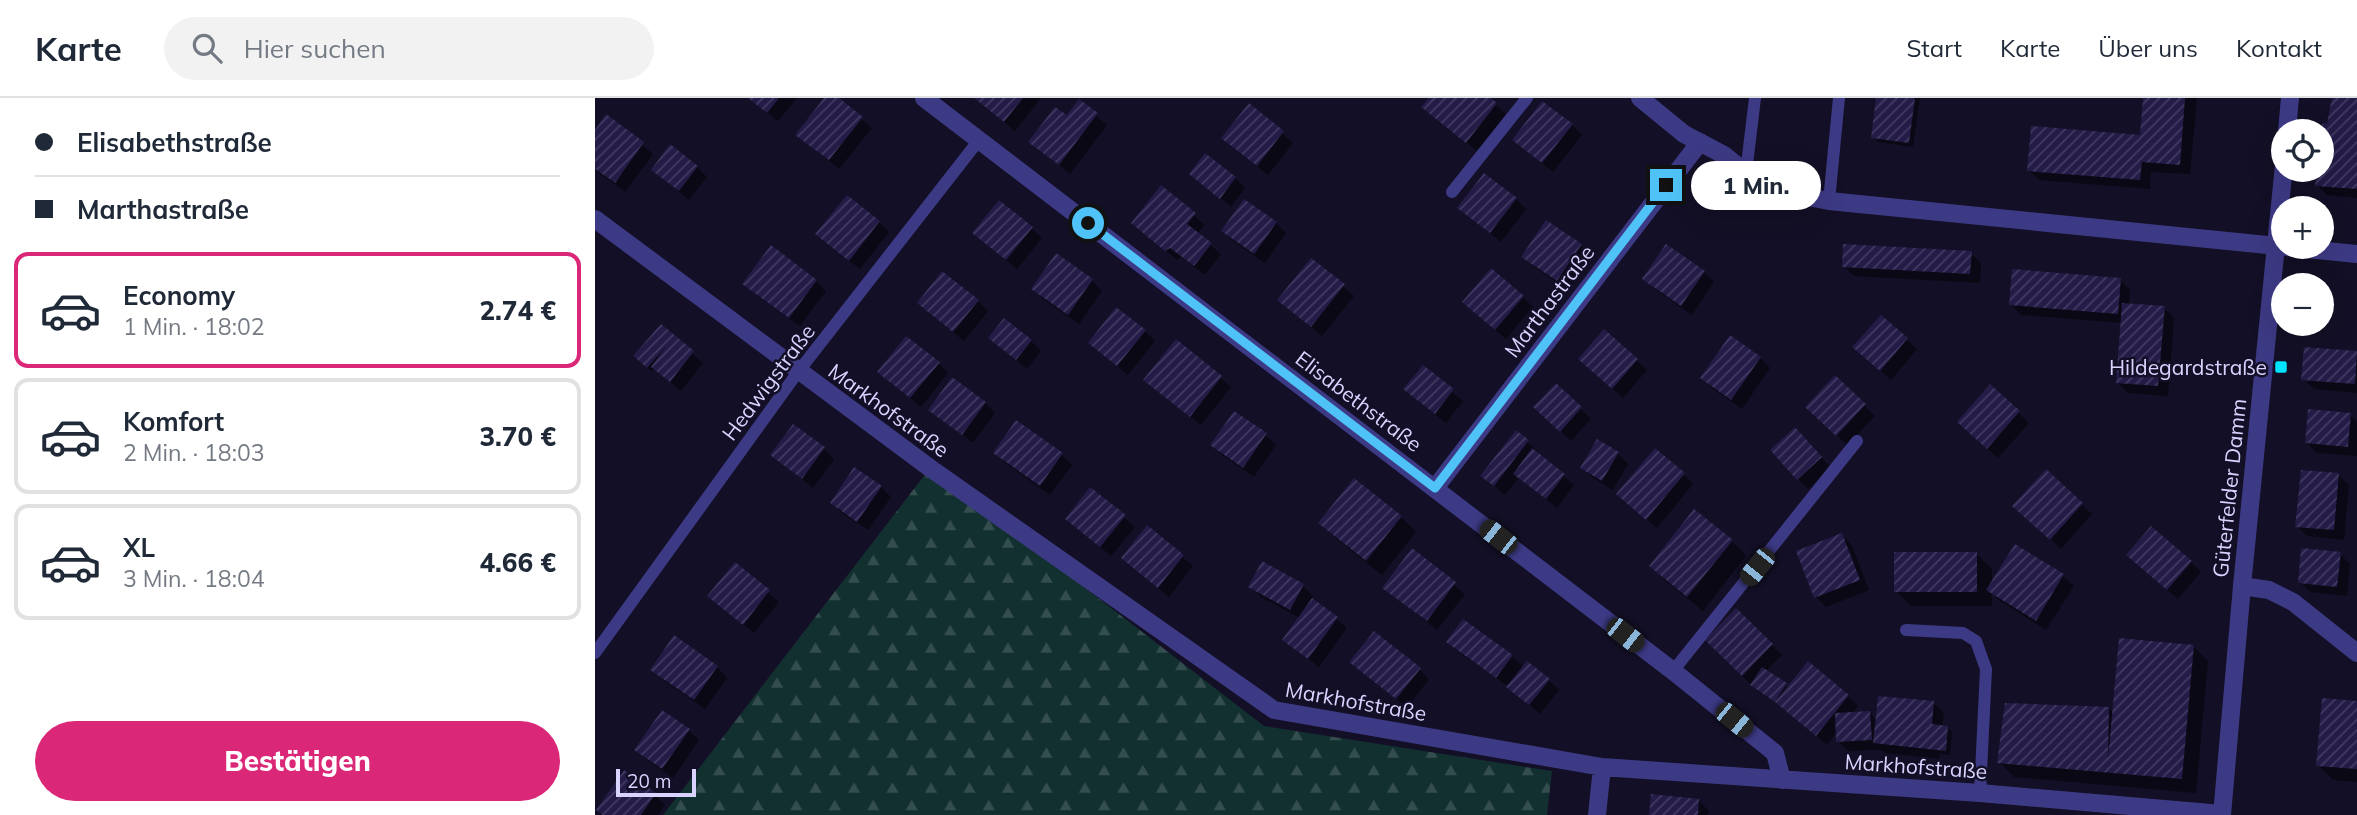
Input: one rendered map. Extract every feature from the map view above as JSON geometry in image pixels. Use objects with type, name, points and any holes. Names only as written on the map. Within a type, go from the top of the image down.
[{"type":"street","name":"Elisabethstraße","points":[[924,98],[1673,671],[1775,753],[1782,780]]},
{"type":"street","points":[[1640,98],[1685,134],[1724,155],[1746,173],[1792,194],[1829,201],[2271,245]]},
{"type":"street","points":[[2288,119],[2290,98]]},
{"type":"street","name":"Marthastraße","points":[[1435,488],[1700,142]]},
{"type":"street","name":"Markhofstraße","points":[[595,219],[941,476],[1274,710],[1602,767],[1980,793],[2222,814]]},
{"type":"street","points":[[2334,252],[2357,254]]},
{"type":"street","name":"Güterfelder Damm","points":[[2222,814],[2275,259]]},
{"type":"street","points":[[2242,586],[2269,590],[2293,602],[2357,653]]},
{"type":"street","points":[[1597,815],[1602,767]]},
{"type":"lane","points":[[1452,192],[1527,98]]},
{"type":"lane","points":[[1746,173],[1755,98]]},
{"type":"lane","points":[[1829,201],[1839,98]]},
{"type":"lane","name":"Hedwigstraße","points":[[595,653],[798,372],[979,139]]},
{"type":"lane","points":[[1673,671],[1857,441]]},
{"type":"lane","points":[[1906,630],[1963,633],[1976,641],[1986,669],[1980,793]]},
{"type":"green space","points":[[930,468],[1264,726],[1552,771],[1547,815],[663,815]]},
{"type":"building","points":[[748,98],[779,98],[767,113]]},
{"type":"building","points":[[824,98],[839,98],[863,117],[829,160],[795,135]]},
{"type":"building","points":[[974,98],[1023,98],[1004,122]]},
{"type":"building","points":[[1429,98],[1491,98],[1497,103],[1466,143],[1421,107]]},
{"type":"building","points":[[1876,98],[1915,98],[1909,143],[1871,138]]},
{"type":"building","points":[[2143,98],[2185,98],[2180,165],[2142,162],[2140,180],[2027,171],[2031,126],[2140,135]]},
{"type":"building","points":[[2332,98],[2357,98],[2357,189],[2315,186],[2316,182],[2334,182],[2334,119],[2328,119]]},
{"type":"building","points":[[1079,99],[1098,113],[1059,165],[1028,142],[1055,107],[1067,115]]},
{"type":"building","points":[[1542,101],[1573,124],[1542,163],[1512,140]]},
{"type":"building","points":[[1249,103],[1284,131],[1257,166],[1221,138]]},
{"type":"building","points":[[606,114],[644,142],[615,183],[595,169],[595,130]]},
{"type":"building","points":[[670,144],[698,166],[679,191],[651,170]]},
{"type":"building","points":[[1205,153],[1236,177],[1220,199],[1189,174]]},
{"type":"building","points":[[1484,173],[1517,198],[1490,233],[1457,208]]},
{"type":"building","points":[[1161,185],[1196,213],[1187,224],[1212,243],[1194,266],[1170,248],[1165,251],[1131,223]]},
{"type":"building","points":[[847,195],[880,221],[849,261],[815,234]]},
{"type":"building","points":[[1244,199],[1277,222],[1254,254],[1221,231]]},
{"type":"building","points":[[999,200],[1033,227],[1006,260],[972,233]]},
{"type":"building","points":[[1546,220],[1582,244],[1557,281],[1521,257]]},
{"type":"building","points":[[1666,244],[1705,271],[1681,306],[1642,279]]},
{"type":"building","points":[[1843,244],[1972,251],[1970,274],[1842,267]]},
{"type":"building","points":[[771,245],[817,280],[789,318],[742,284]]},
{"type":"building","points":[[1056,253],[1093,279],[1068,315],[1031,289]]},
{"type":"building","points":[[1311,258],[1345,284],[1311,327],[1277,300]]},
{"type":"building","points":[[1491,268],[1524,296],[1495,330],[1462,302]]},
{"type":"building","points":[[2012,269],[2121,278],[2118,314],[2009,305]]},
{"type":"building","points":[[942,271],[979,300],[953,332],[917,303]]},
{"type":"building","points":[[2122,303],[2165,306],[2158,386],[2116,383]]},
{"type":"building","points":[[1116,307],[1146,330],[1117,366],[1088,343]]},
{"type":"building","points":[[1881,315],[1908,338],[1880,371],[1852,347]]},
{"type":"building","points":[[1004,318],[1032,340],[1016,360],[988,338]]},
{"type":"building","points":[[661,324],[694,351],[670,382],[651,367],[667,345],[647,368],[633,356]]},
{"type":"building","points":[[1604,329],[1638,359],[1612,389],[1578,359]]},
{"type":"building","points":[[1730,335],[1761,357],[1731,400],[1700,378]]},
{"type":"building","points":[[906,336],[940,362],[910,398],[877,372]]},
{"type":"building","points":[[1176,339],[1222,376],[1190,417],[1143,380]]},
{"type":"building","points":[[2304,347],[2357,351],[2355,384],[2301,380]]},
{"type":"building","points":[[1423,365],[1454,389],[1435,414],[1403,389]]},
{"type":"building","points":[[1835,375],[1866,404],[1836,436],[1805,407]]},
{"type":"building","points":[[952,377],[986,402],[962,435],[928,410]]},
{"type":"building","points":[[1556,383],[1582,407],[1560,432],[1533,407]]},
{"type":"building","points":[[1990,384],[2020,411],[1987,449],[1957,422]]},
{"type":"building","points":[[2308,409],[2351,413],[2348,447],[2305,443]]},
{"type":"building","points":[[1234,411],[1267,433],[1243,468],[1210,445]]},
{"type":"building","points":[[1016,420],[1063,453],[1040,486],[993,453]]},
{"type":"building","points":[[793,424],[825,447],[802,479],[770,455]]},
{"type":"building","points":[[1795,427],[1822,457],[1797,480],[1770,450]]},
{"type":"building","points":[[1516,430],[1529,440],[1494,486],[1480,476]]},
{"type":"building","points":[[1597,439],[1619,452],[1602,481],[1580,468]]},
{"type":"building","points":[[1532,448],[1565,474],[1546,499],[1513,474]]},
{"type":"building","points":[[1655,448],[1685,473],[1646,520],[1616,494]]},
{"type":"building","points":[[854,467],[882,486],[857,522],[830,503]]},
{"type":"building","points":[[2046,469],[2083,503],[2050,540],[2012,506]]},
{"type":"building","points":[[2301,470],[2339,473],[2334,530],[2295,527]]},
{"type":"building","points":[[1354,478],[1402,516],[1366,561],[1318,523]]},
{"type":"building","points":[[1090,487],[1126,515],[1100,547],[1065,519]]},
{"type":"building","points":[[1694,509],[1733,540],[1687,597],[1649,566]]},
{"type":"building","points":[[1147,525],[1184,555],[1158,588],[1121,558]]},
{"type":"building","points":[[2151,526],[2192,561],[2167,590],[2126,555]]},
{"type":"building","points":[[1842,533],[1860,580],[1814,598],[1796,551]]},
{"type":"building","points":[[2015,544],[2064,574],[2036,621],[1986,590]]},
{"type":"building","points":[[1412,548],[1456,582],[1427,621],[1382,588]]},
{"type":"building","points":[[2301,548],[2341,552],[2337,587],[2298,583]]},
{"type":"building","points":[[1894,552],[1977,552],[1977,592],[1894,592]]},
{"type":"building","points":[[1262,561],[1304,584],[1290,610],[1248,587]]},
{"type":"building","points":[[735,562],[770,590],[743,625],[707,596]]},
{"type":"building","points":[[1312,598],[1338,617],[1308,659],[1282,640]]},
{"type":"building","points":[[1736,608],[1773,644],[1742,676],[1705,640]]},
{"type":"building","points":[[1463,619],[1513,655],[1496,678],[1446,642]]},
{"type":"building","points":[[1374,631],[1421,668],[1396,699],[1349,662]]},
{"type":"building","points":[[674,635],[718,666],[694,700],[650,670]]},
{"type":"building","points":[[2119,638],[2194,645],[2182,779],[1997,763],[2005,703],[2109,707],[2108,759]]},
{"type":"building","points":[[1527,661],[1550,679],[1529,705],[1506,687]]},
{"type":"building","points":[[1808,661],[1849,695],[1816,736],[1775,702]]},
{"type":"building","points":[[1762,667],[1787,683],[1775,702],[1750,685]]},
{"type":"building","points":[[1878,696],[1934,701],[1932,724],[1948,726],[1946,751],[1873,743]]},
{"type":"building","points":[[2322,698],[2357,701],[2357,769],[2316,766]]},
{"type":"building","points":[[662,710],[690,729],[662,769],[634,750]]},
{"type":"building","points":[[1870,711],[1872,740],[1836,742],[1835,713]]},
{"type":"building","points":[[624,770],[656,793],[641,815],[603,815],[596,810]]},
{"type":"building","points":[[1651,794],[1699,799],[1698,815],[1649,815]]},
{"type":"place","name":"Hildegardstraße","points":[[2281,367]]},
{"type":"route","points":[[1088,223],[1435,488],[1666,185]]}]
